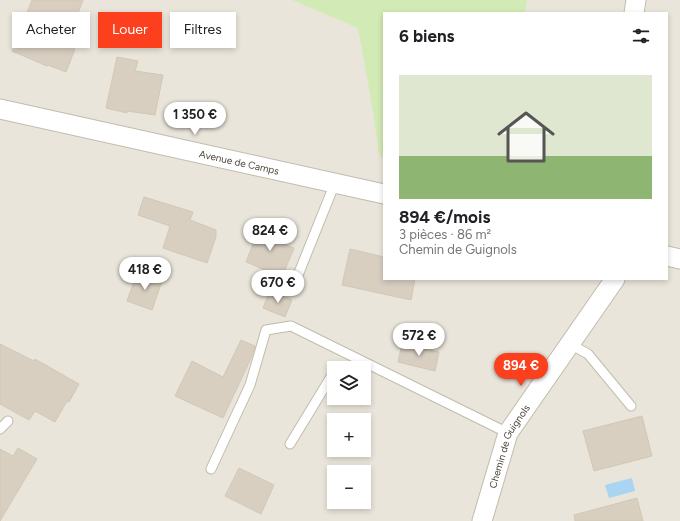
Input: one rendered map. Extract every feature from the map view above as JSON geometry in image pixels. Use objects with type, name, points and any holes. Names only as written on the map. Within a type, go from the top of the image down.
[{"type":"street","points":[[634,12],[636,0]]},
{"type":"street","name":"Avenue de Camps","points":[[0,109],[383,194]]},
{"type":"street","points":[[668,256],[680,258]]},
{"type":"street","name":"Chemin de Guignols","points":[[482,521],[508,433],[614,280]]},
{"type":"lane","points":[[294,285],[335,183]]},
{"type":"lane","points":[[211,468],[250,384],[266,330],[291,326],[362,361]]},
{"type":"lane","points":[[570,344],[588,354],[631,406]]},
{"type":"lane","points":[[371,365],[508,433]]},
{"type":"lane","points":[[290,444],[327,383]]},
{"type":"lane","points":[[0,429],[8,421]]},
{"type":"shaded area","points":[[0,0],[680,0],[680,521],[0,521]]},
{"type":"green space","points":[[292,0],[527,0],[525,12],[383,12],[383,158],[379,154],[358,28]]},
{"type":"water","points":[[632,478],[635,491],[609,498],[605,485]]},
{"type":"building","points":[[32,0],[83,0],[79,12],[27,12]]},
{"type":"building","points":[[13,48],[75,49],[66,72],[48,65],[47,66],[12,51]]},
{"type":"building","points":[[117,57],[138,61],[135,71],[163,75],[155,115],[127,111],[127,113],[106,108]]},
{"type":"building","points":[[144,197],[193,212],[190,220],[216,230],[216,237],[207,263],[163,248],[170,226],[138,215]]},
{"type":"building","points":[[260,226],[282,235],[279,242],[294,248],[282,277],[246,262]]},
{"type":"building","points":[[350,249],[383,257],[383,280],[415,280],[411,300],[342,285]]},
{"type":"building","points":[[137,273],[162,281],[152,310],[127,301]]},
{"type":"building","points":[[270,291],[292,300],[285,317],[263,308]]},
{"type":"building","points":[[241,340],[255,346],[252,356],[223,418],[175,396],[192,361],[223,377]]},
{"type":"building","points":[[0,344],[34,361],[35,359],[79,384],[55,422],[35,411],[29,420],[0,404]]},
{"type":"building","points":[[402,344],[439,352],[435,371],[398,362]]},
{"type":"building","points":[[642,416],[652,456],[594,471],[583,431]]},
{"type":"building","points":[[18,448],[37,459],[0,521],[0,449],[13,456]]},
{"type":"building","points":[[239,468],[274,485],[261,514],[225,496]]},
{"type":"building","points":[[637,498],[643,521],[575,521],[574,515]]}]
